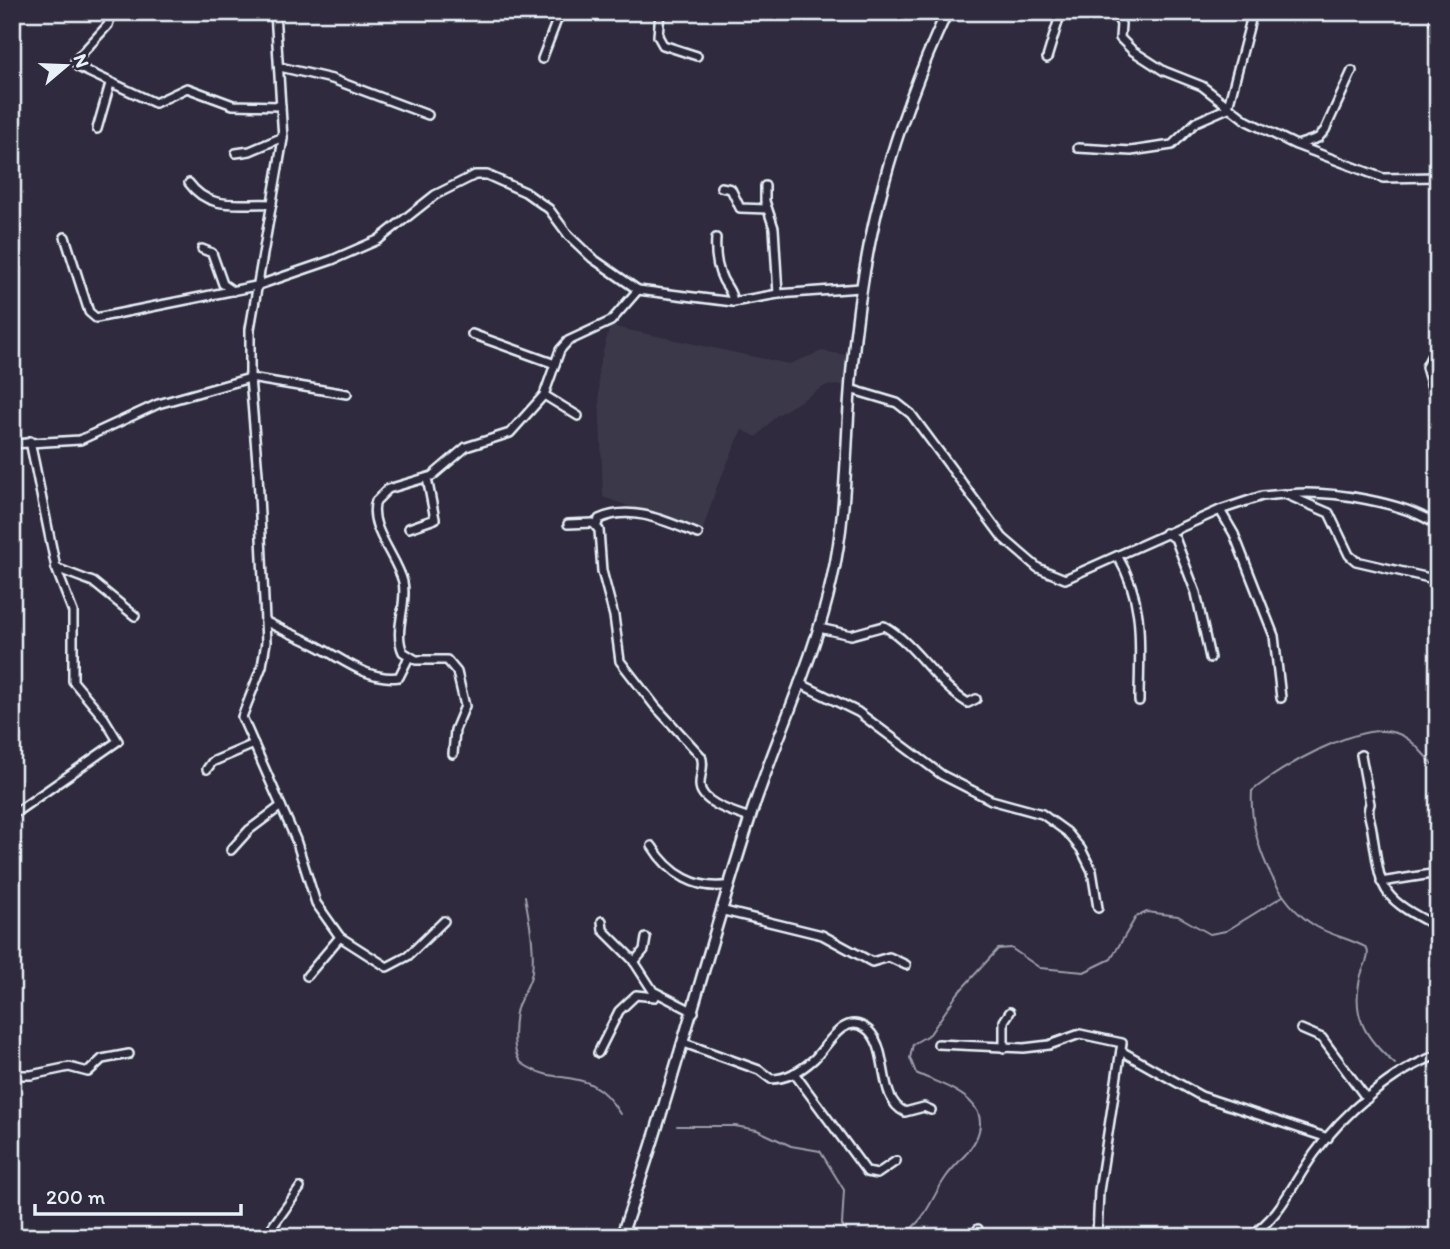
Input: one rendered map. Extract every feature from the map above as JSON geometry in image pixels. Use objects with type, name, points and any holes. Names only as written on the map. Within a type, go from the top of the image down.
[{"type":"main road","points":[[621,1237],[694,1012],[750,818],[819,628],[833,577],[840,533],[860,288],[878,193],[902,118],[947,12]]},
{"type":"street","points":[[113,12],[108,25],[93,38],[75,64],[110,84],[155,103],[187,88],[233,105],[281,106]]},
{"type":"street","points":[[275,12],[283,137],[268,239],[256,286],[250,329],[250,378],[266,652],[242,717],[281,806],[316,903],[340,937],[387,967],[408,956],[444,921]]},
{"type":"street","points":[[542,59],[560,12]]},
{"type":"street","points":[[660,12],[658,36],[663,45],[697,56]]},
{"type":"street","points":[[1047,58],[1061,12]]},
{"type":"street","points":[[1114,12],[1121,24],[1120,38],[1133,51],[1164,71],[1202,86],[1227,107],[1296,145],[1383,178],[1436,177]]},
{"type":"street","points":[[1078,148],[1131,151],[1172,145],[1196,122],[1227,107],[1254,12]]},
{"type":"street","points":[[280,67],[332,79],[428,115]]},
{"type":"street","points":[[1296,145],[1318,138],[1325,130],[1352,71]]},
{"type":"street","points":[[97,129],[110,84]]},
{"type":"street","points":[[236,153],[250,151],[283,137]]},
{"type":"street","points":[[65,237],[89,312],[94,318],[256,286],[379,240],[435,195],[475,175],[487,175],[525,192],[549,209],[569,236],[592,258],[638,290],[733,302],[778,294],[860,288]]},
{"type":"street","points":[[189,183],[198,195],[209,201],[272,204]]},
{"type":"street","points":[[765,186],[767,209],[774,228],[778,294]]},
{"type":"street","points":[[721,187],[731,189],[740,208],[767,209]]},
{"type":"street","points":[[716,238],[717,259],[724,282],[732,293],[733,302]]},
{"type":"street","points":[[202,249],[212,253],[223,284],[233,291]]},
{"type":"street","points":[[453,754],[455,730],[465,706],[457,672],[447,660],[424,661],[409,657],[403,652],[399,637],[404,609],[404,586],[373,508],[388,489],[427,478],[466,447],[510,433],[544,395],[555,364],[568,341],[611,321],[638,290]]},
{"type":"street","points":[[472,334],[555,364]]},
{"type":"street","points":[[1438,343],[1426,367],[1438,408]]},
{"type":"street","points":[[12,444],[30,440],[80,440],[158,404],[250,378],[347,394]]},
{"type":"street","points":[[850,389],[897,402],[911,414],[1003,538],[1038,568],[1065,579],[1165,533],[1262,496],[1322,494],[1388,505],[1427,518],[1438,526]]},
{"type":"street","points":[[544,395],[578,416]]},
{"type":"street","points":[[12,815],[118,741],[104,718],[73,681],[73,612],[56,568],[30,440]]},
{"type":"street","points":[[409,528],[435,519],[427,478]]},
{"type":"street","points":[[1284,495],[1329,513],[1349,555],[1356,561],[1438,580]]},
{"type":"street","points":[[1220,510],[1234,534],[1274,636],[1281,698]]},
{"type":"street","points":[[698,534],[642,514],[607,515],[599,519],[597,525],[604,584],[614,616],[620,661],[655,706],[701,756],[700,785],[703,794],[718,805],[750,818]]},
{"type":"street","points":[[568,524],[597,525]]},
{"type":"street","points":[[1165,533],[1175,538],[1190,573],[1210,658]]},
{"type":"street","points":[[1118,556],[1129,575],[1139,608],[1139,701]]},
{"type":"street","points":[[56,568],[93,582],[135,616]]},
{"type":"street","points":[[265,621],[320,648],[351,667],[381,676],[399,677],[409,657]]},
{"type":"street","points":[[819,628],[851,635],[884,626],[921,656],[943,683],[959,697],[968,703],[976,699]]},
{"type":"street","points":[[799,683],[858,712],[951,780],[991,800],[1042,814],[1067,832],[1081,849],[1092,871],[1098,908]]},
{"type":"street","points":[[206,769],[212,762],[254,744]]},
{"type":"street","points":[[1361,755],[1370,803],[1367,810],[1381,881],[1387,894],[1405,910],[1438,927]]},
{"type":"street","points":[[231,850],[259,821],[281,806]]},
{"type":"street","points":[[652,846],[667,868],[682,877],[711,887],[730,885]]},
{"type":"street","points":[[1381,881],[1438,873]]},
{"type":"street","points":[[724,911],[822,935],[872,962],[889,957],[906,965]]},
{"type":"street","points":[[603,921],[603,930],[634,962],[653,992],[694,1012]]},
{"type":"street","points":[[307,976],[340,937]]},
{"type":"street","points":[[634,962],[644,950],[646,938]]},
{"type":"street","points":[[598,1053],[619,1011],[633,997],[645,994],[662,998]]},
{"type":"street","points":[[1004,1048],[1004,1021],[1010,1012]]},
{"type":"street","points":[[684,1042],[759,1070],[771,1079],[794,1073],[815,1059],[839,1030],[846,1025],[858,1025],[874,1038],[892,1100],[899,1110],[905,1112],[924,1107],[931,1110]]},
{"type":"street","points":[[1301,1029],[1322,1038],[1367,1099]]},
{"type":"street","points":[[938,1044],[1040,1047],[1080,1034],[1122,1043],[1099,1191],[1097,1237]]},
{"type":"street","points":[[1121,1051],[1201,1096],[1328,1138]]},
{"type":"street","points":[[12,1075],[69,1067],[88,1072],[102,1059],[129,1054]]},
{"type":"street","points":[[1249,1237],[1278,1212],[1315,1153],[1367,1099],[1398,1073],[1438,1055]]},
{"type":"street","points":[[794,1073],[867,1172],[877,1174],[896,1161]]},
{"type":"street","points":[[265,1237],[300,1188]]},
{"type":"shaded area","points":[[610,326],[789,364],[822,351],[847,355],[844,385],[825,386],[776,416],[757,437],[742,430],[716,489],[702,533],[603,497],[598,370]]},
{"type":"waterway","points":[[1395,1064],[1369,1036],[1359,1015],[1358,990],[1367,948],[1317,927],[1302,916],[1277,886],[1260,848],[1252,809],[1252,791],[1321,748],[1362,734],[1380,731],[1396,733],[1408,739],[1438,768]]},
{"type":"waterway","points":[[525,896],[533,962],[531,977],[516,1012],[514,1040],[519,1060],[537,1071],[585,1082],[597,1088],[620,1114]]},
{"type":"waterway","points":[[901,1237],[923,1216],[946,1177],[973,1144],[980,1125],[978,1114],[963,1096],[916,1073],[910,1058],[913,1044],[930,1034],[958,993],[998,949],[1011,948],[1040,968],[1084,972],[1111,959],[1136,917],[1147,912],[1178,916],[1210,934],[1226,931],[1283,896]]},
{"type":"waterway","points":[[677,1126],[735,1126],[757,1130],[791,1146],[820,1151],[844,1190],[842,1225],[851,1237]]}]
